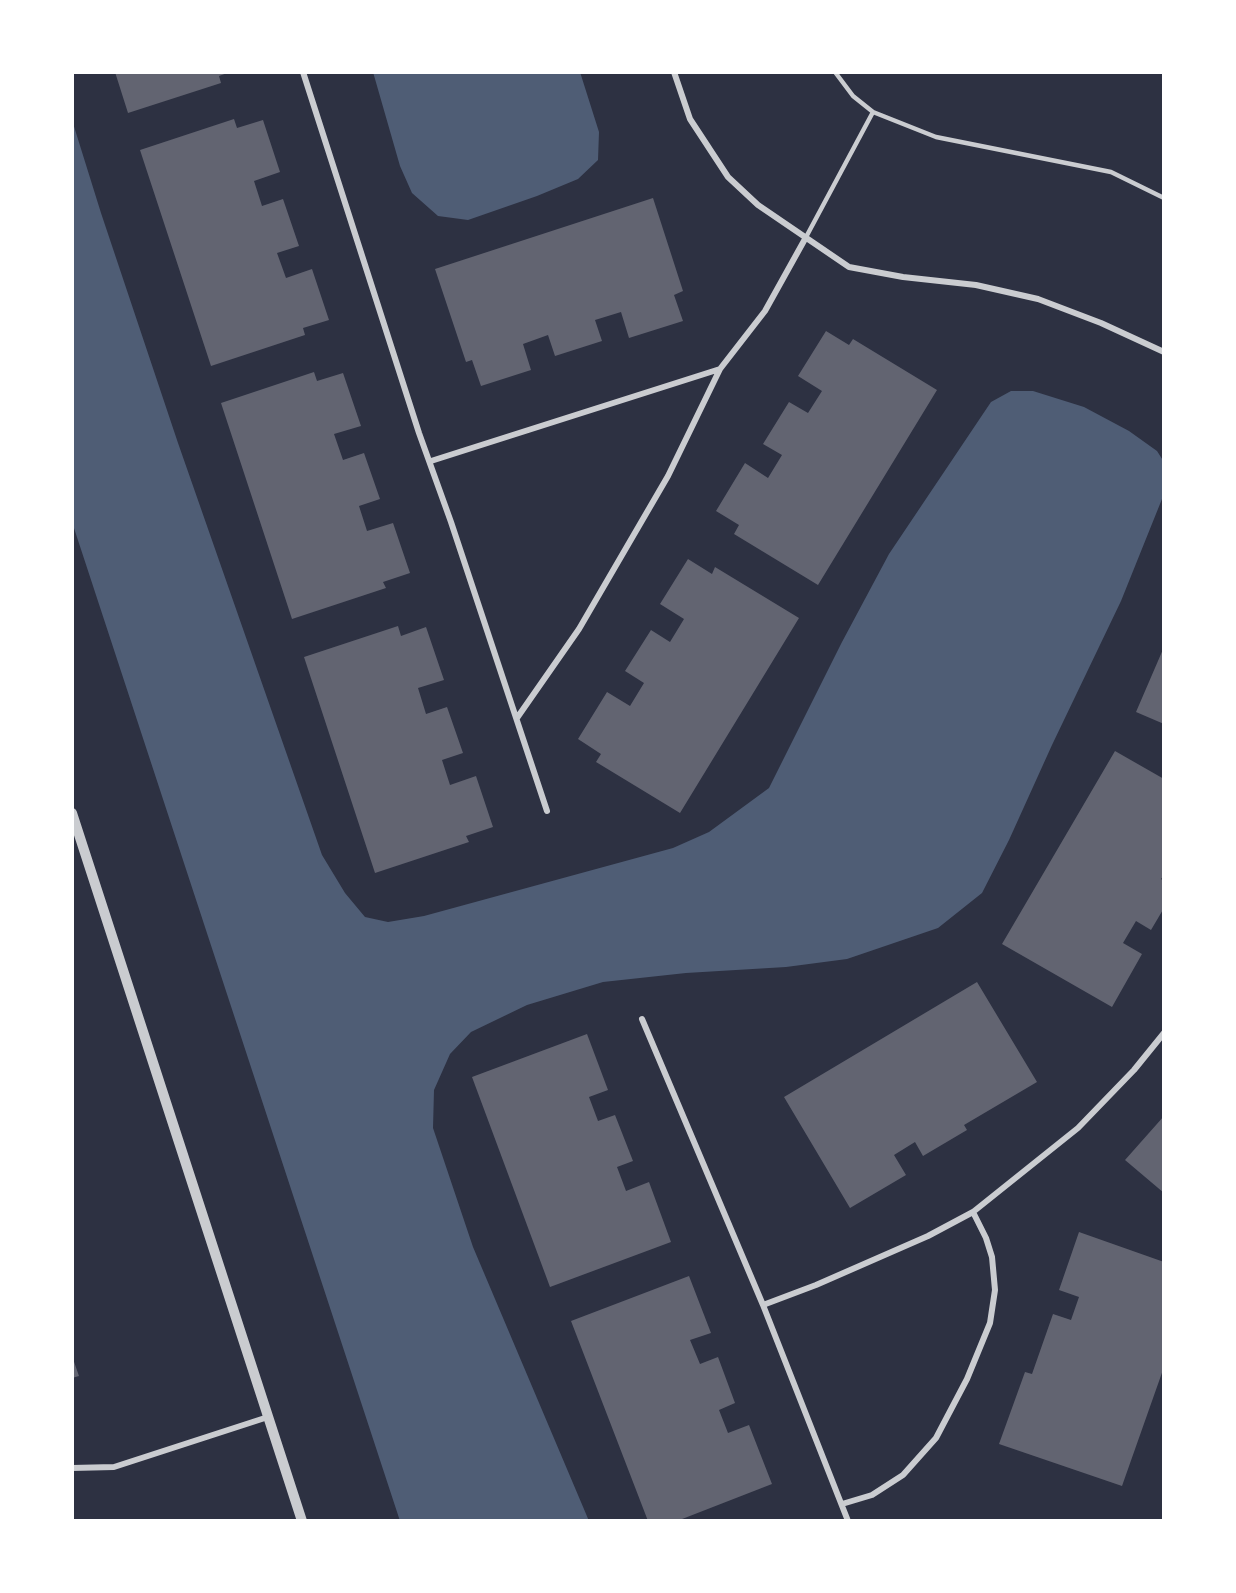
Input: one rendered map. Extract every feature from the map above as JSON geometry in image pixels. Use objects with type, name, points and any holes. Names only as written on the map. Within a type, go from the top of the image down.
[{"type":"street","points":[[303,72],[416,422],[547,811]]},
{"type":"street","points":[[674,72],[690,119],[728,177],[758,205],[849,267],[903,277],[976,285],[1038,299],[1101,323],[1164,352]]},
{"type":"street","points":[[517,718],[579,629],[662,486],[720,369],[765,310],[805,238]]},
{"type":"street","points":[[431,461],[720,369]]},
{"type":"street","points":[[72,813],[302,1521]]},
{"type":"street","points":[[642,1018],[763,1305],[848,1521]]},
{"type":"street","points":[[763,1305],[816,1285],[928,1236],[973,1212],[1078,1128],[1134,1070],[1164,1033]]},
{"type":"street","points":[[843,1504],[872,1495],[903,1475],[936,1438],[967,1380],[990,1323],[995,1290],[992,1257],[986,1238],[973,1212]]},
{"type":"street","points":[[72,1468],[114,1467],[268,1418]]},
{"type":"lane","points":[[835,72],[853,96],[873,112],[936,137],[1111,172],[1164,198]]},
{"type":"lane","points":[[805,238],[873,112]]},
{"type":"water","points":[[373,72],[580,72],[599,132],[598,160],[578,179],[537,196],[468,220],[438,216],[412,193],[400,166]]},
{"type":"water","points":[[72,120],[178,443],[322,855],[345,893],[365,917],[388,922],[424,916],[673,848],[709,832],[769,788],[889,554],[991,402],[1011,391],[1033,391],[1084,407],[1129,431],[1157,451],[1164,462],[1164,494],[1121,601],[982,893],[938,928],[847,959],[786,967],[686,973],[603,982],[527,1005],[471,1032],[450,1054],[434,1090],[433,1128],[473,1247],[589,1521],[400,1521],[72,522]]},
{"type":"building","points":[[115,72],[230,72],[219,76],[221,83],[128,113]]},
{"type":"building","points":[[234,119],[237,128],[263,120],[280,172],[254,181],[262,206],[283,199],[299,246],[277,253],[286,278],[312,269],[329,320],[303,328],[305,335],[211,366],[140,150]]},
{"type":"building","points":[[653,198],[683,291],[674,295],[683,321],[629,338],[621,312],[595,320],[602,341],[555,356],[548,335],[523,344],[531,370],[481,386],[472,360],[466,362],[435,269]]},
{"type":"building","points":[[826,331],[849,345],[853,339],[937,390],[818,585],[734,534],[739,525],[716,511],[745,463],[768,478],[782,455],[763,444],[789,402],[808,413],[822,391],[798,376]]},
{"type":"building","points":[[314,372],[317,381],[343,373],[361,426],[334,434],[343,460],[364,453],[380,499],[359,506],[367,531],[393,523],[410,573],[383,582],[386,588],[292,619],[221,403]]},
{"type":"building","points":[[688,559],[712,574],[715,567],[799,618],[680,813],[596,762],[601,754],[578,739],[607,692],[630,706],[644,683],[625,671],[651,630],[670,642],[684,619],[660,604]]},
{"type":"building","points":[[398,626],[401,636],[426,627],[444,680],[418,688],[426,714],[447,707],[463,753],[442,760],[450,785],[476,776],[493,827],[466,836],[469,842],[375,873],[304,657]]},
{"type":"building","points":[[1164,647],[1164,724],[1136,712]]},
{"type":"building","points":[[1115,751],[1164,779],[1164,875],[1161,879],[1164,881],[1164,908],[1151,930],[1136,921],[1123,943],[1142,954],[1112,1007],[1002,944]]},
{"type":"building","points":[[977,982],[1037,1082],[964,1125],[967,1130],[923,1156],[915,1142],[894,1155],[906,1175],[850,1208],[784,1097]]},
{"type":"building","points":[[587,1034],[608,1090],[589,1097],[598,1121],[615,1115],[633,1161],[617,1167],[626,1191],[649,1182],[671,1242],[550,1287],[472,1077]]},
{"type":"building","points":[[1164,1116],[1164,1193],[1125,1160]]},
{"type":"building","points":[[1079,1232],[1164,1262],[1164,1367],[1122,1486],[999,1444],[1025,1372],[1032,1374],[1053,1314],[1071,1320],[1079,1297],[1059,1290]]},
{"type":"building","points":[[689,1276],[711,1333],[690,1340],[700,1364],[718,1357],[735,1403],[719,1410],[728,1433],[749,1425],[772,1484],[677,1521],[648,1521],[571,1321]]},
{"type":"building","points":[[72,1356],[79,1376],[72,1378]]}]
